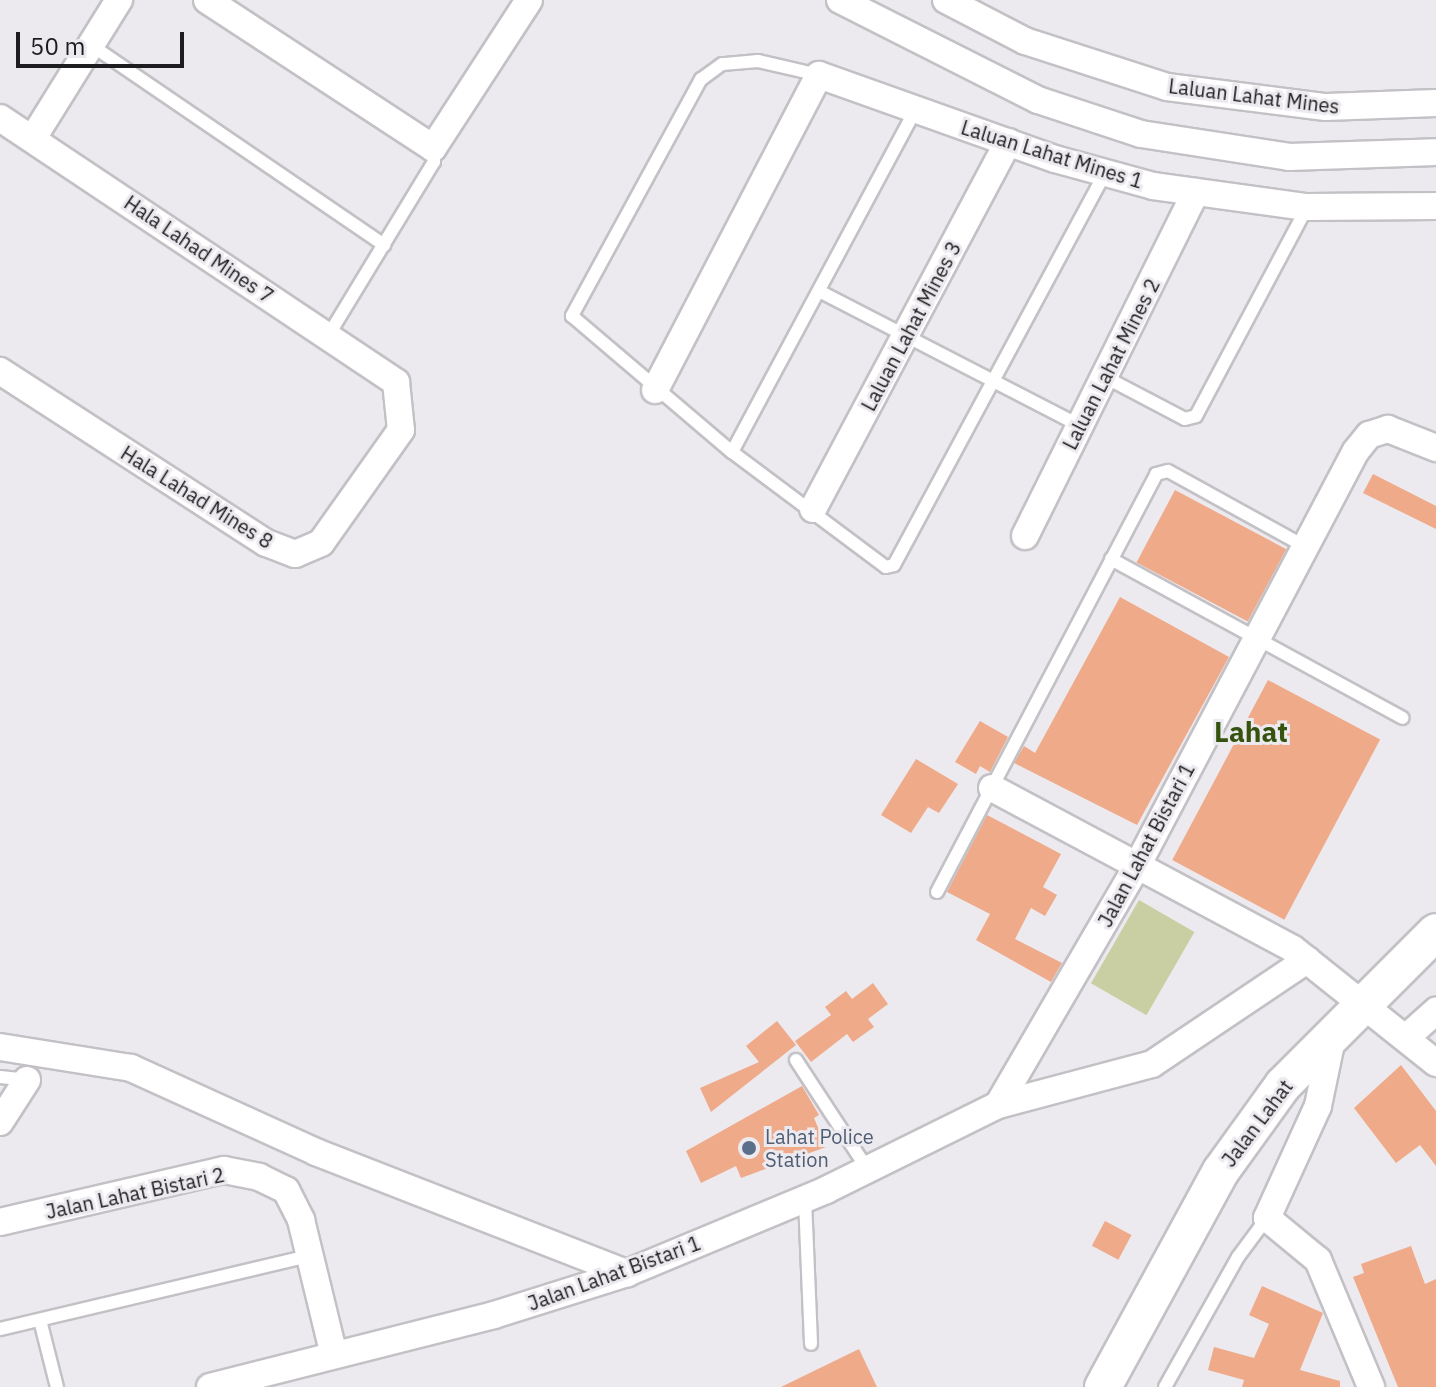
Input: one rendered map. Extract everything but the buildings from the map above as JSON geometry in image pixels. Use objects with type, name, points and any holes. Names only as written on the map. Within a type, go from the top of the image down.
[{"type":"main road","name":"Jalan Lahat","points":[[1103,1387],[1221,1171],[1283,1085],[1359,1003],[1436,932]]},
{"type":"main road","name":"Jalan Lahat","points":[[1116,1387],[1125,1349]]},
{"type":"street","points":[[33,138],[119,0]]},
{"type":"street","points":[[207,0],[433,148],[529,0]]},
{"type":"street","points":[[840,0],[1038,100],[1141,134],[1289,157],[1436,152]]},
{"type":"street","name":"Laluan Lahat Mines","points":[[946,0],[1025,41],[1167,87],[1326,107],[1436,103]]},
{"type":"street","points":[[655,390],[819,75]]},
{"type":"street","name":"Laluan Lahat Mines 1","points":[[819,75],[1008,142],[1105,172],[1196,192],[1307,207],[1436,206]]},
{"type":"street","name":"Hala Lahad Mines 7","points":[[0,118],[396,382]]},
{"type":"street","name":"Laluan Lahat Mines 3","points":[[813,509],[1008,142]]},
{"type":"street","name":"Laluan Lahat Mines 2","points":[[1025,536],[1196,192]]},
{"type":"street","name":"Hala Lahad Mines 8","points":[[0,371],[266,543],[295,554],[321,543],[401,430],[396,382]]},
{"type":"street","name":"Jalan Lahat Bistari 1","points":[[998,1105],[1137,866],[1304,546],[1369,435],[1403,431],[1436,448]]},
{"type":"street","points":[[992,788],[1307,960],[1359,1003],[1408,1036],[1436,1063]]},
{"type":"street","name":"Jalan Lahat Bistari 1","points":[[210,1387],[494,1315],[627,1273],[805,1200],[998,1105],[1152,1064],[1307,960]]},
{"type":"street","points":[[1408,1036],[1436,1011]]},
{"type":"street","points":[[1334,1030],[1318,1106],[1267,1218],[1318,1260],[1371,1387]]},
{"type":"street","points":[[0,1047],[131,1068],[316,1152],[627,1273]]},
{"type":"street","points":[[0,1122],[27,1080]]},
{"type":"street","name":"Jalan Lahat Bistari 2","points":[[0,1222],[224,1170],[286,1190],[309,1256],[334,1355]]},
{"type":"lane","points":[[91,45],[384,245]]},
{"type":"lane","points":[[819,75],[758,61],[722,64],[701,79],[572,316],[655,390],[732,452],[891,569],[1105,172]]},
{"type":"lane","points":[[732,452],[916,109]]},
{"type":"lane","points":[[328,336],[434,162],[433,148]]},
{"type":"lane","points":[[1105,377],[1185,419],[1196,416],[1307,207]]},
{"type":"lane","points":[[819,291],[996,379],[1080,426]]},
{"type":"lane","points":[[937,892],[1111,559],[1161,470],[1304,546]]},
{"type":"lane","points":[[1111,559],[1403,718]]},
{"type":"lane","points":[[796,1060],[868,1170]]},
{"type":"lane","points":[[0,1077],[27,1080]]},
{"type":"lane","points":[[805,1200],[811,1344]]},
{"type":"lane","points":[[1165,1387],[1238,1257],[1267,1218]]},
{"type":"lane","points":[[0,1329],[309,1256]]},
{"type":"lane","points":[[40,1320],[57,1387]]},
{"type":"green space","points":[[1139,900],[1194,932],[1146,1015],[1091,983]]},
{"type":"place","name":"Lahat Police Station","points":[[749,1148]]},
{"type":"district","name":"Lahat","points":[[1251,732]]}]
